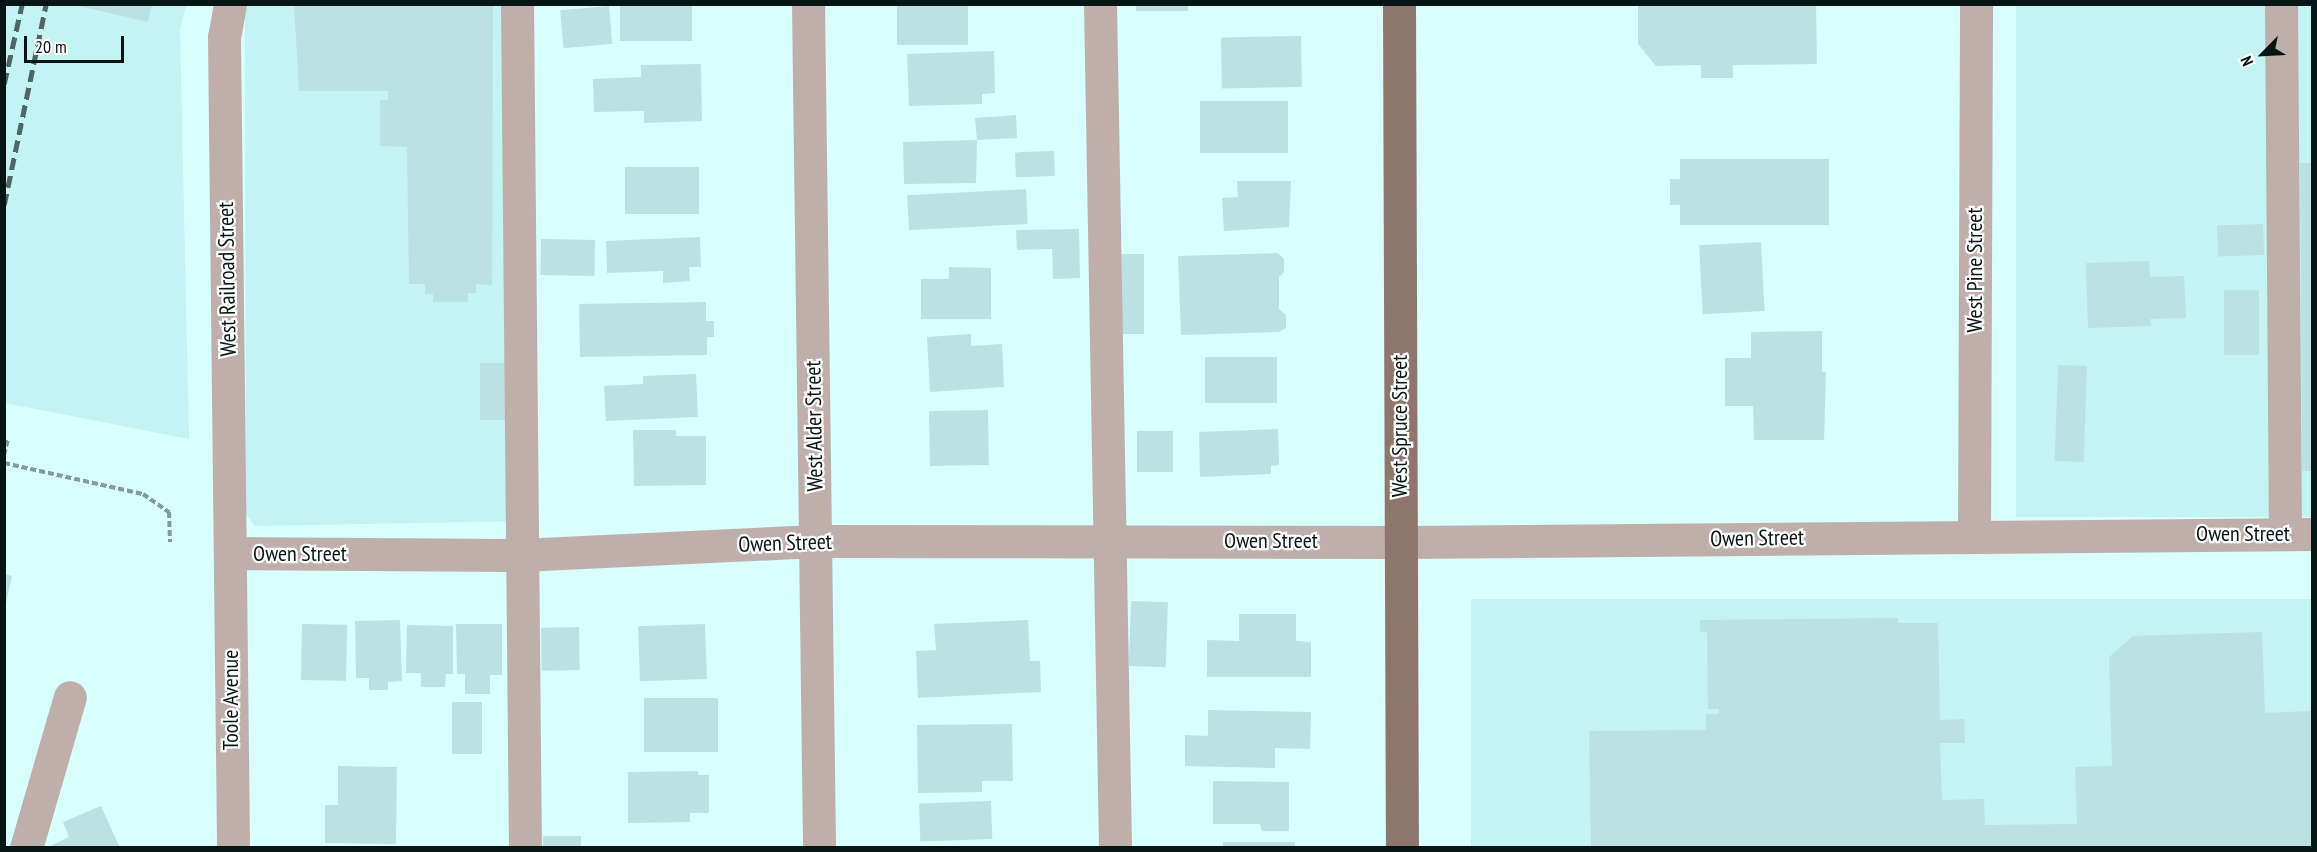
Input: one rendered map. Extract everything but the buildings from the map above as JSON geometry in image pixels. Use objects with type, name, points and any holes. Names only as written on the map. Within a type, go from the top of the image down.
[{"type":"main road","name":"West Spruce Street","points":[[1399,4],[1402,848]]},
{"type":"street","name":"West Railroad Street","points":[[230,4],[224,38],[231,553]]},
{"type":"street","points":[[517,4],[520,555],[525,848]]},
{"type":"street","name":"West Alder Street","points":[[808,4],[819,848]]},
{"type":"street","points":[[1100,4],[1115,848]]},
{"type":"street","name":"West Pine Street","points":[[1974,536],[1976,4]]},
{"type":"street","points":[[2280,4],[2299,534]]},
{"type":"street","name":"Owen Street","points":[[231,553],[520,555],[816,541],[1401,542],[2299,534]]},
{"type":"street","name":"Toole Avenue","points":[[231,553],[233,848]]},
{"type":"street","points":[[26,848],[70,697]]},
{"type":"path","points":[[4,455],[8,439]]},
{"type":"path","points":[[4,463],[143,494],[169,512],[170,542]]},
{"type":"shaded area","points":[[4,5],[186,5],[180,30],[189,439],[5,403]]},
{"type":"shaded area","points":[[245,5],[517,5],[519,521],[255,526],[246,514]]},
{"type":"shaded area","points":[[2016,5],[2312,5],[2312,517],[2016,517]]},
{"type":"shaded area","points":[[1471,599],[2312,599],[2312,847],[1471,847]]},
{"type":"railway","points":[[4,84],[22,4]]},
{"type":"railway","points":[[4,205],[46,4]]}]
